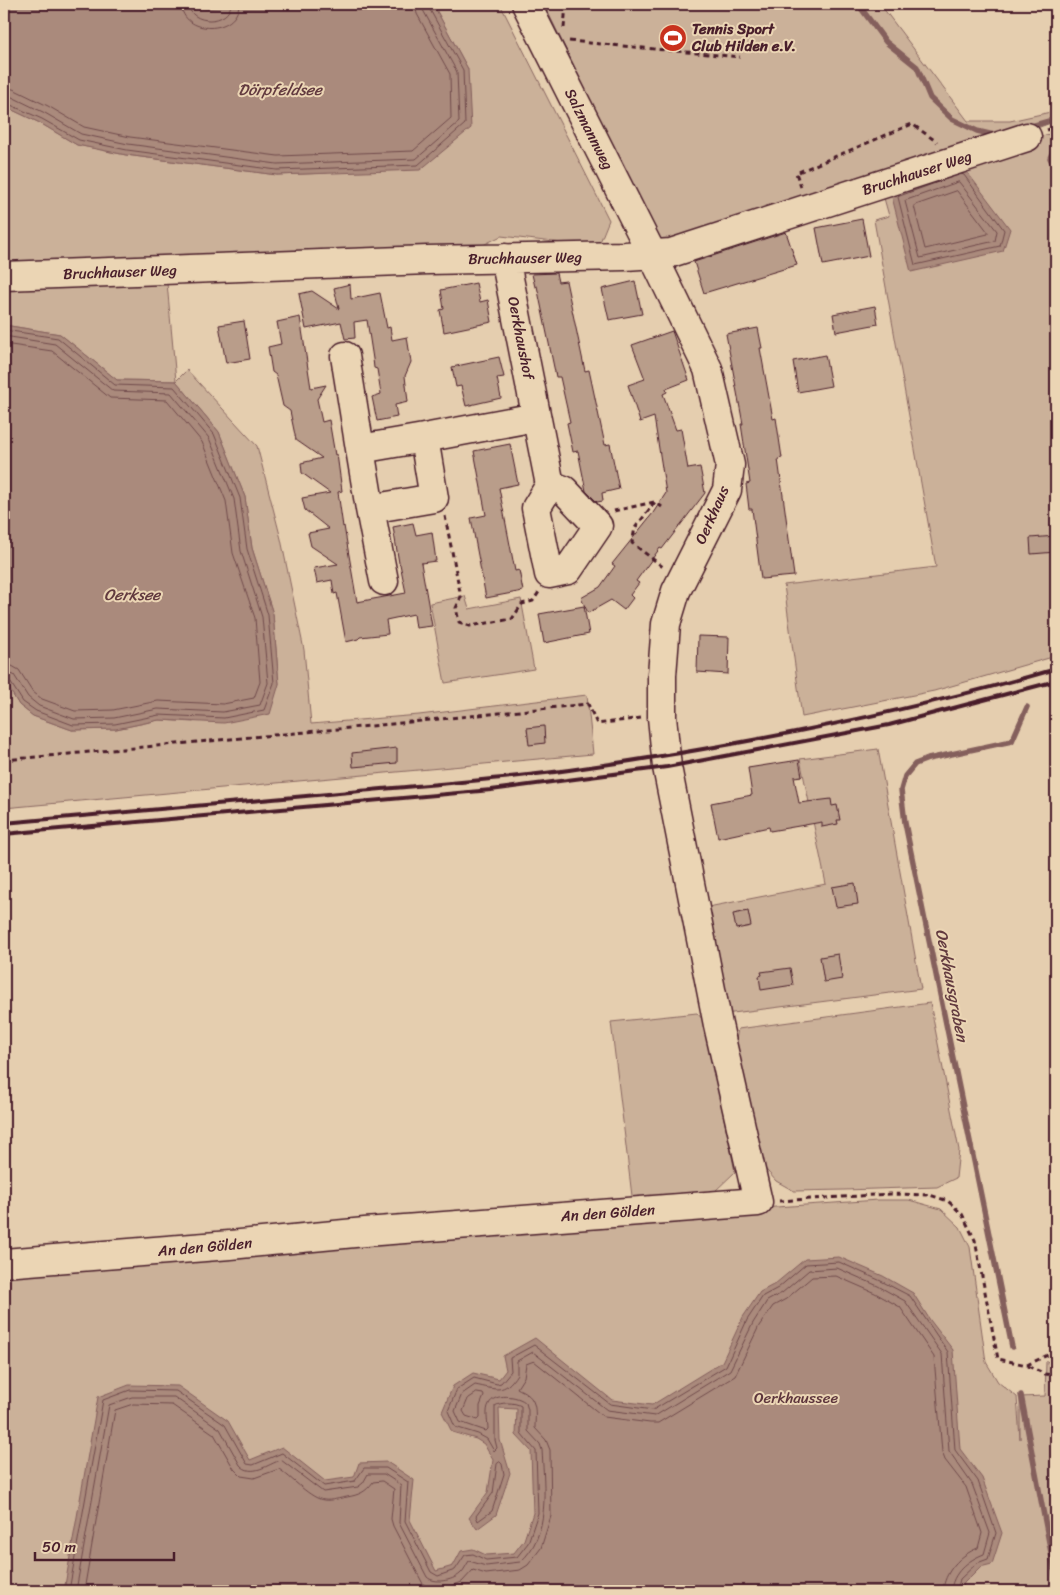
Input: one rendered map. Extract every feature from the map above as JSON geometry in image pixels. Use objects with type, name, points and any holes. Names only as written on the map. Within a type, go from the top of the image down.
[{"type":"street","name":"Salzmannweg","points":[[526,4],[652,254]]},
{"type":"street","name":"Bruchhauser Weg","points":[[4,276],[671,253],[1027,137]]},
{"type":"street","name":"Oerkhaus","points":[[652,254],[708,369],[730,465],[727,490],[676,591],[666,624],[662,675],[662,717],[665,756],[718,1024],[758,1202]]},
{"type":"street","name":"Oerkhaushof","points":[[505,258],[550,485]]},
{"type":"street","points":[[345,356],[384,581]]},
{"type":"street","points":[[360,449],[536,417]]},
{"type":"street","points":[[370,509],[434,498],[424,438]]},
{"type":"street","points":[[550,485],[564,490],[598,526],[568,570],[549,574],[536,508],[550,485]]},
{"type":"street","name":"An den Gölden","points":[[4,1263],[365,1232],[758,1202]]},
{"type":"path","points":[[563,32],[566,4]]},
{"type":"path","points":[[563,41],[740,57]]},
{"type":"path","points":[[807,208],[796,173],[912,124],[960,158]]},
{"type":"path","points":[[434,498],[443,504],[462,597],[456,608],[459,622],[470,626],[512,619],[522,604],[534,601],[549,574]]},
{"type":"path","points":[[650,556],[632,543],[635,528],[655,502]]},
{"type":"path","points":[[613,511],[655,502],[662,507]]},
{"type":"path","points":[[4,760],[588,704],[597,724],[647,718]]},
{"type":"path","points":[[758,1202],[890,1194],[930,1195],[948,1201],[962,1214],[975,1240],[998,1359],[1027,1365],[1045,1374],[1056,1375]]},
{"type":"path","points":[[1027,1365],[1056,1352]]},
{"type":"green space","points":[[433,4],[500,4],[609,220],[598,247],[501,236],[477,248],[167,283],[176,381],[117,380],[60,334],[4,325],[4,106],[40,123],[77,145],[126,155],[277,175],[327,173],[468,69]]},
{"type":"green space","points":[[544,4],[880,4],[968,121],[1010,121],[1055,111],[1056,121],[1002,141],[669,244],[654,238]]},
{"type":"green space","points":[[1056,132],[1056,656],[934,691],[802,717],[784,585],[936,567],[874,220],[889,216],[882,191],[1021,142]]},
{"type":"green space","points":[[187,370],[257,446],[281,539],[304,650],[311,724],[419,715],[587,695],[593,754],[4,808],[4,680],[19,705],[33,716],[72,730],[116,729],[159,720],[193,722],[279,684],[273,614],[252,548],[245,497],[219,432],[176,381]]},
{"type":"green space","points":[[465,596],[469,609],[521,599],[534,669],[445,683],[430,603]]},
{"type":"green space","points":[[878,749],[921,989],[725,1014],[703,908],[826,884],[800,759]]},
{"type":"green space","points":[[930,1003],[959,1150],[956,1178],[937,1187],[794,1191],[776,1181],[761,1164],[736,1040],[738,1029]]},
{"type":"green space","points":[[697,1013],[704,1021],[735,1172],[713,1193],[637,1200],[632,1196],[611,1022]]},
{"type":"green space","name":"Oerkhaussee","points":[[878,1200],[909,1200],[941,1209],[960,1227],[970,1247],[986,1362],[998,1382],[1017,1397],[1020,1439],[1020,1397],[1045,1396],[1046,1362],[1056,1360],[1056,1591],[4,1591],[4,1275],[733,1210]]},
{"type":"water","name":"Dörpfeldsee","points":[[4,4],[195,4],[206,9],[230,4],[433,4],[468,69],[471,128],[420,170],[277,175],[126,155],[77,145],[40,123],[4,106]]},
{"type":"water","points":[[964,168],[1010,229],[1003,251],[911,272],[891,193]]},
{"type":"water","name":"Oerksee","points":[[4,325],[60,334],[117,380],[176,381],[219,432],[245,497],[252,548],[273,614],[279,684],[270,714],[224,723],[159,720],[116,729],[72,730],[33,716],[19,705],[4,680]]},
{"type":"water","name":"Oerkhaussee","points":[[839,1257],[883,1276],[913,1293],[930,1320],[953,1350],[960,1449],[982,1478],[1002,1533],[992,1564],[980,1567],[964,1583],[962,1591],[64,1591],[98,1397],[129,1385],[178,1386],[228,1421],[250,1460],[282,1447],[325,1481],[354,1477],[359,1463],[387,1462],[414,1480],[410,1520],[436,1571],[453,1566],[461,1551],[473,1549],[486,1555],[514,1553],[524,1540],[533,1513],[531,1451],[516,1435],[517,1409],[499,1408],[500,1440],[510,1473],[496,1515],[477,1529],[469,1518],[488,1492],[493,1460],[484,1444],[476,1439],[452,1432],[442,1412],[453,1386],[473,1373],[499,1379],[506,1370],[503,1356],[535,1338],[612,1400],[652,1405],[722,1362],[743,1317],[760,1292],[775,1284],[805,1259]]},
{"type":"building","points":[[862,219],[869,256],[823,265],[816,228]]},
{"type":"building","points":[[786,232],[797,265],[704,293],[694,262]]},
{"type":"building","points":[[556,273],[558,282],[566,281],[585,371],[589,370],[605,445],[610,444],[619,489],[602,493],[603,501],[597,502],[586,491],[578,451],[573,452],[567,423],[570,422],[560,377],[556,377],[537,286],[535,287],[532,274]]},
{"type":"building","points":[[635,281],[642,314],[609,320],[602,289]]},
{"type":"building","points":[[476,283],[480,302],[488,300],[492,322],[444,332],[440,310],[444,309],[441,290]]},
{"type":"building","points":[[350,284],[351,299],[380,293],[387,328],[390,327],[392,340],[407,337],[411,362],[405,376],[408,402],[395,405],[397,417],[377,421],[372,397],[381,394],[377,369],[374,368],[367,320],[354,322],[355,338],[345,339],[341,322],[306,329],[299,294],[312,291],[339,309],[334,288]]},
{"type":"building","points":[[875,306],[878,324],[836,332],[833,314]]},
{"type":"building","points":[[300,317],[311,388],[326,385],[317,399],[322,422],[329,420],[335,455],[337,454],[342,491],[338,492],[357,602],[406,593],[393,527],[413,523],[416,535],[432,532],[436,561],[421,563],[432,626],[416,628],[414,614],[386,620],[388,634],[360,637],[346,642],[337,593],[334,594],[332,580],[317,583],[314,568],[338,564],[311,546],[308,533],[329,529],[305,510],[302,498],[330,493],[302,473],[301,463],[322,458],[296,440],[290,411],[283,406],[276,375],[272,372],[268,347],[281,344],[277,322]]},
{"type":"building","points":[[244,321],[250,359],[226,363],[219,325]]},
{"type":"building","points":[[758,328],[773,419],[776,418],[782,458],[778,459],[794,576],[761,579],[752,509],[749,509],[746,484],[750,483],[741,424],[743,424],[726,334]]},
{"type":"building","points":[[672,331],[689,380],[666,389],[667,392],[663,394],[676,430],[681,429],[688,469],[700,467],[705,493],[636,581],[639,583],[630,595],[633,598],[624,610],[611,600],[588,613],[581,598],[600,587],[615,566],[612,564],[653,513],[666,493],[654,417],[640,422],[628,385],[645,379],[632,345]]},
{"type":"building","points":[[825,355],[831,386],[798,392],[793,361]]},
{"type":"building","points":[[499,357],[504,377],[497,378],[501,398],[466,406],[461,386],[456,387],[452,367]]},
{"type":"building","points":[[510,444],[518,484],[499,488],[515,571],[519,570],[523,591],[486,598],[471,518],[486,515],[474,451]]},
{"type":"building","points":[[1056,536],[1056,552],[1031,554],[1030,538]]},
{"type":"building","points":[[584,606],[589,634],[544,643],[539,614]]},
{"type":"building","points":[[698,636],[729,637],[728,674],[697,672]]},
{"type":"building","points":[[544,726],[545,743],[529,745],[527,728]]},
{"type":"building","points":[[397,748],[397,763],[353,767],[352,753]]},
{"type":"building","points":[[799,760],[802,776],[794,777],[799,803],[831,799],[832,806],[837,805],[840,820],[837,820],[838,824],[822,827],[822,822],[770,831],[769,827],[718,838],[711,803],[752,795],[748,768]]},
{"type":"building","points":[[855,883],[858,904],[836,907],[832,887]]},
{"type":"building","points":[[748,911],[751,926],[736,929],[733,914]]},
{"type":"building","points":[[838,954],[842,979],[824,982],[820,957]]},
{"type":"building","points":[[790,968],[793,985],[761,990],[759,976],[762,975],[761,972]]},
{"type":"waterway","name":"Oerkhausgraben","points":[[858,4],[886,42],[917,67],[930,98],[952,119],[977,131],[998,136]]},
{"type":"waterway","name":"Oerkhausgraben","points":[[1028,127],[1049,121]]},
{"type":"waterway","name":"Oerkhausgraben","points":[[1056,143],[1050,158],[1056,170]]},
{"type":"waterway","name":"Oerkhausgraben","points":[[1053,662],[1056,655]]},
{"type":"waterway","name":"Oerkhausgraben","points":[[1012,1347],[905,823],[901,790],[905,776],[915,764],[928,759],[1012,741],[1027,707]]},
{"type":"waterway","name":"Oerkhausgraben","points":[[1021,1395],[1056,1579]]},
{"type":"railway","points":[[4,823],[515,777],[631,761],[753,740],[875,715],[996,686],[1056,669]]},
{"type":"railway","points":[[4,834],[491,790],[667,767],[889,725],[1056,681]]},
{"type":"place","name":"Tennis Sport Club Hilden e.V.","points":[[673,38]]}]
